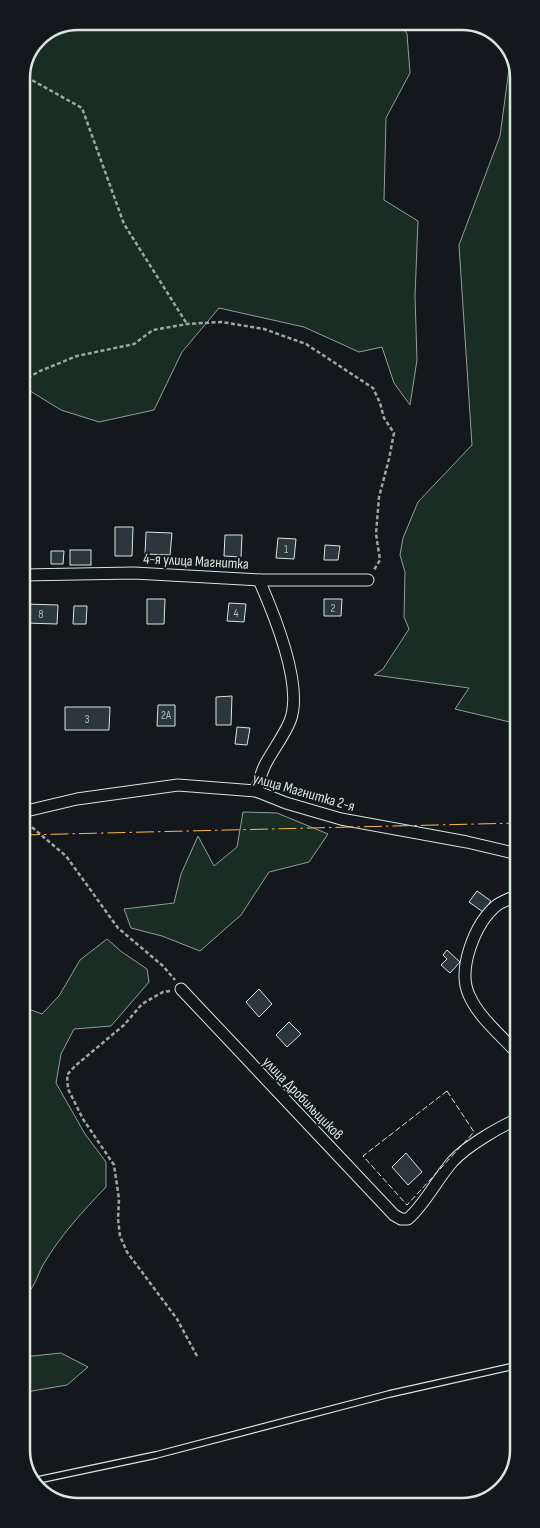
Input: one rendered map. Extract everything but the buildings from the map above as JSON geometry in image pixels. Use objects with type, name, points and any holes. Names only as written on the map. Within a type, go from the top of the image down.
[{"type":"street","name":"4-я улица Магнитка","points":[[30,575],[134,573],[259,580],[368,580]]},
{"type":"street","points":[[256,791],[263,768],[290,721],[294,703],[293,684],[274,615],[259,580]]},
{"type":"street","name":"улица Магнитка 2-я","points":[[30,810],[77,798],[178,786],[256,791],[286,803],[341,819],[467,842],[510,852]]},
{"type":"street","points":[[510,900],[498,905],[477,931],[466,965],[464,983],[481,1014],[510,1045]]},
{"type":"street","name":"улица Дробильщиков","points":[[181,989],[394,1215],[401,1220],[408,1219],[416,1211],[454,1160],[480,1140],[510,1123]]},
{"type":"lane","points":[[40,1480],[165,1453],[351,1403],[510,1367]]},
{"type":"path","points":[[30,79],[82,108],[124,224],[187,324]]},
{"type":"path","points":[[30,377],[77,356],[134,344],[153,330],[187,324],[222,322],[264,329],[306,344],[373,388],[384,418],[394,433],[379,497],[376,534],[380,560],[368,580]]},
{"type":"path","points":[[30,826],[66,856],[118,928],[163,966],[181,989],[163,992],[142,1004],[124,1025],[67,1075],[68,1089],[114,1164],[119,1199],[118,1219],[120,1236],[127,1252],[177,1319],[197,1356]]},
{"type":"green space","points":[[78,30],[405,30],[407,34],[410,73],[386,118],[384,200],[418,221],[415,296],[417,360],[410,405],[394,383],[382,347],[359,352],[304,327],[219,308],[182,352],[154,410],[99,422],[61,410],[30,391],[30,78],[34,60],[44,44],[60,34]]},
{"type":"green space","points":[[509,69],[510,722],[455,709],[469,688],[374,675],[383,669],[409,629],[404,617],[405,572],[400,555],[403,538],[418,502],[472,445],[459,245],[500,136]]},
{"type":"green space","points":[[243,812],[277,813],[328,834],[309,862],[269,872],[241,915],[200,951],[162,936],[131,928],[124,909],[174,903],[181,874],[198,836],[214,866],[237,847]]},
{"type":"green space","points":[[107,939],[147,969],[149,982],[111,1026],[74,1029],[61,1054],[56,1083],[85,1134],[106,1162],[106,1187],[64,1234],[43,1265],[30,1290],[30,1010],[42,1014],[59,996],[80,960]]},
{"type":"green space","points":[[61,1353],[88,1367],[67,1385],[30,1392],[30,1356]]},
{"type":"fence","points":[[447,1091],[474,1132],[407,1205],[363,1156],[447,1091]]},
{"type":"power","points":[[30,835],[510,823]]}]
